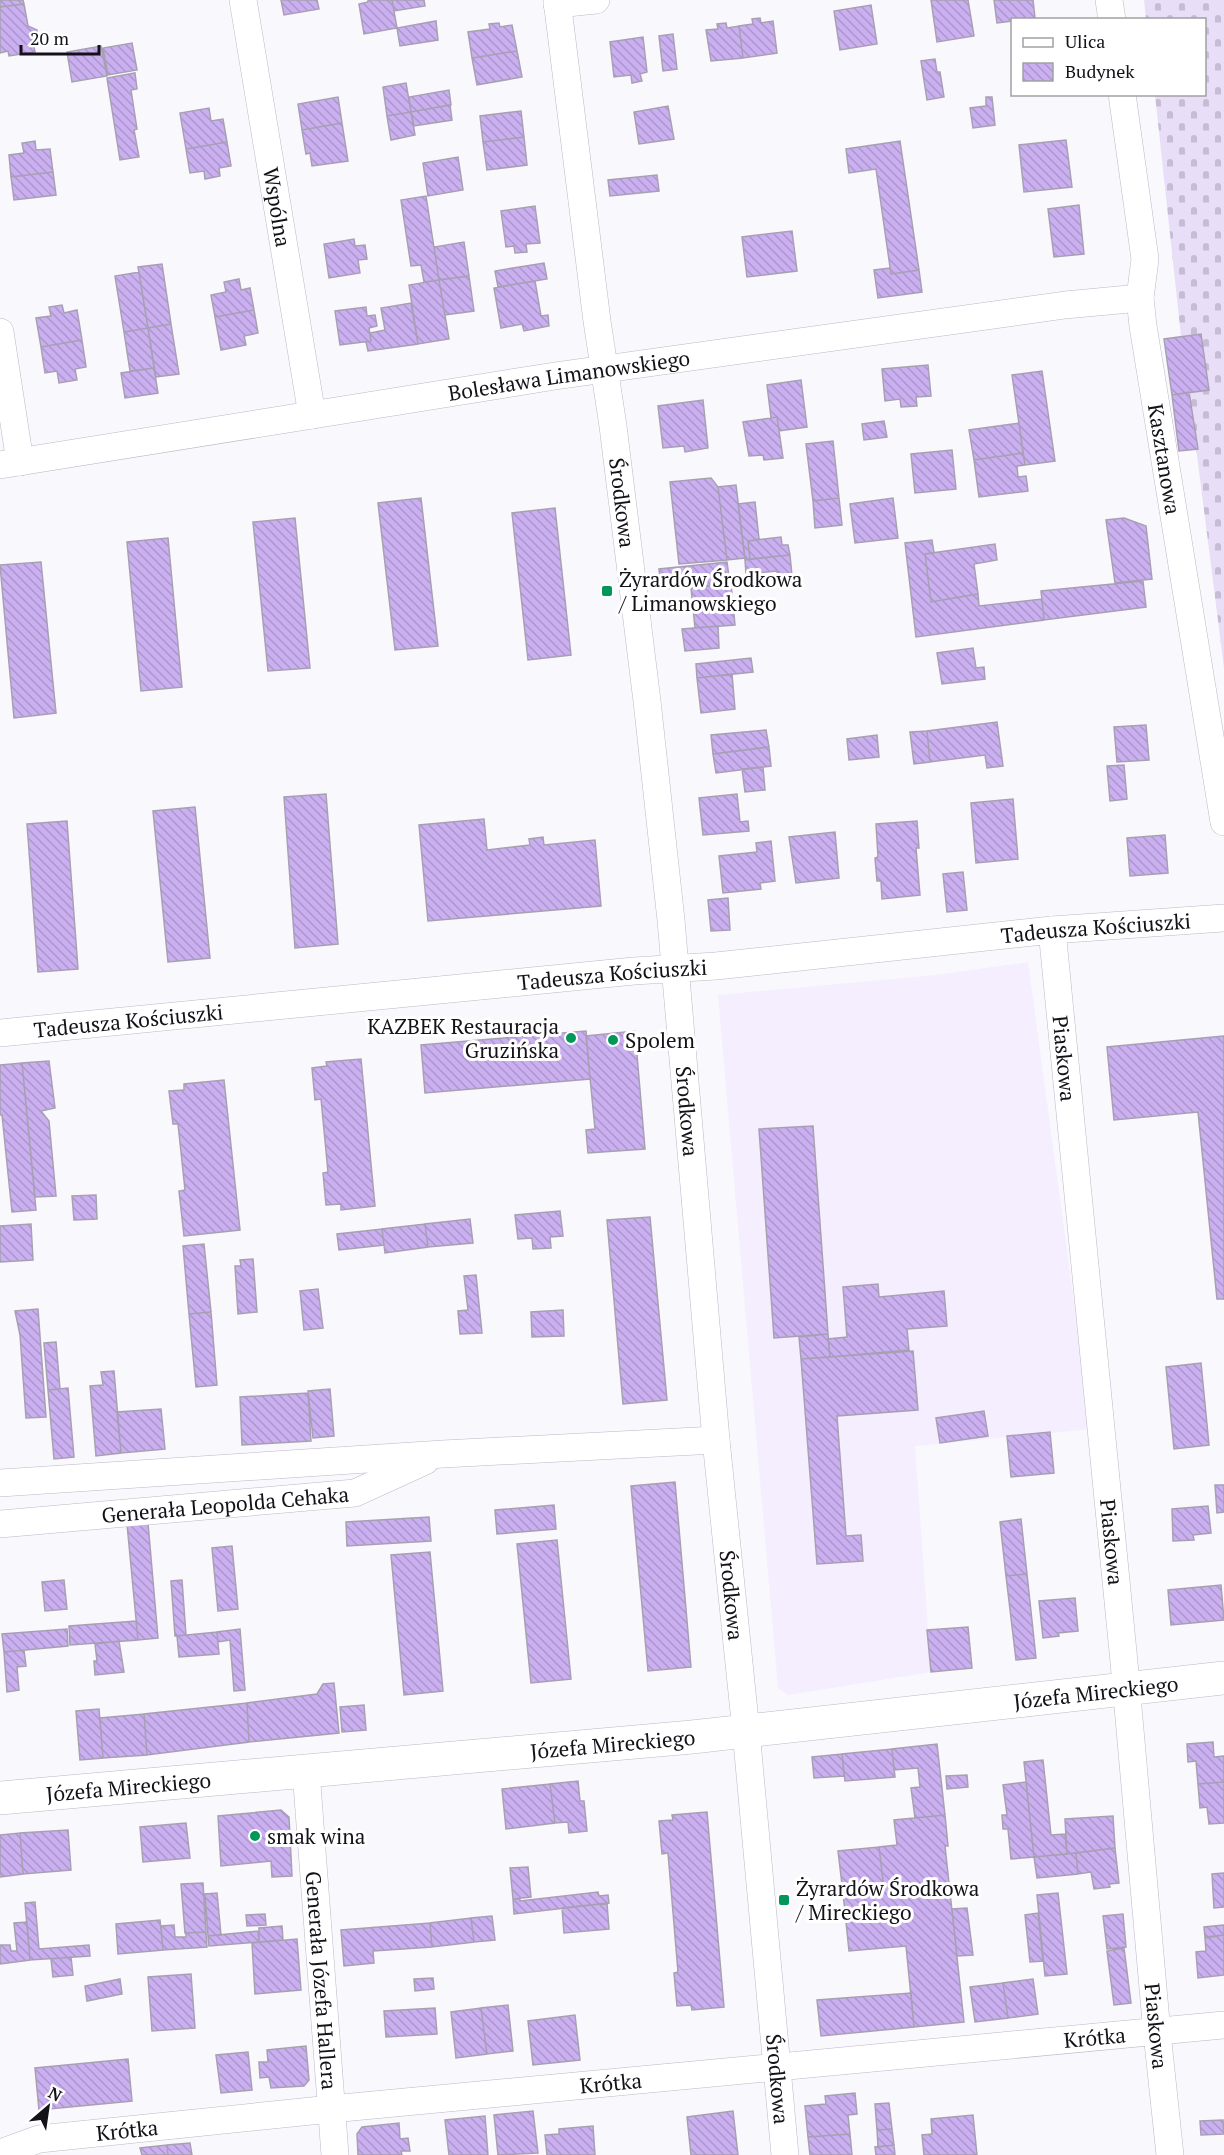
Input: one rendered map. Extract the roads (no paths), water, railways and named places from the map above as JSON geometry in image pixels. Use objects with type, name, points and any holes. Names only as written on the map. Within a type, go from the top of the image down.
[{"type":"street","name":"Wspólna","points":[[243,0],[312,415]]},
{"type":"street","points":[[557,2],[596,0]]},
{"type":"street","points":[[1109,0],[1112,18]]},
{"type":"street","name":"Środkowa","points":[[557,2],[647,701],[675,968],[716,1440],[746,1731],[785,2155]]},
{"type":"street","name":"Kasztanowa","points":[[1122,96],[1145,259],[1140,298],[1217,746],[1224,822]]},
{"type":"street","name":"Bolesława Limanowskiego","points":[[10,464],[604,369],[1053,306],[1140,298]]},
{"type":"street","points":[[0,332],[10,464]]},
{"type":"street","name":"Tadeusza Kościuszki","points":[[0,1033],[675,968],[716,966],[1052,930],[1224,918]]},
{"type":"street","name":"Piaskowa","points":[[1052,930],[1170,2155]]},
{"type":"street","name":"Generała Leopolda Cehaka","points":[[0,1484],[443,1454],[716,1440]]},
{"type":"street","name":"Generała Leopolda Cehaka","points":[[0,1524],[355,1493],[443,1454]]},
{"type":"street","name":"Józefa Mireckiego","points":[[0,1798],[746,1731],[1126,1687],[1224,1678]]},
{"type":"street","name":"Generała Józefa Hallera","points":[[306,1771],[335,2155]]},
{"type":"street","name":"Krótka","points":[[0,2153],[39,2139],[331,2109],[1224,2025]]},
{"type":"place","name":"Żyrardów Środkowa / Limanowskiego","points":[[607,591]]},
{"type":"place","name":"KAZBEK Restauracja Gruzińska","points":[[571,1038]]},
{"type":"place","name":"Spolem","points":[[613,1040]]},
{"type":"place","name":"smak wina","points":[[255,1836]]},
{"type":"place","name":"Żyrardów Środkowa / Mireckiego","points":[[784,1900]]}]
